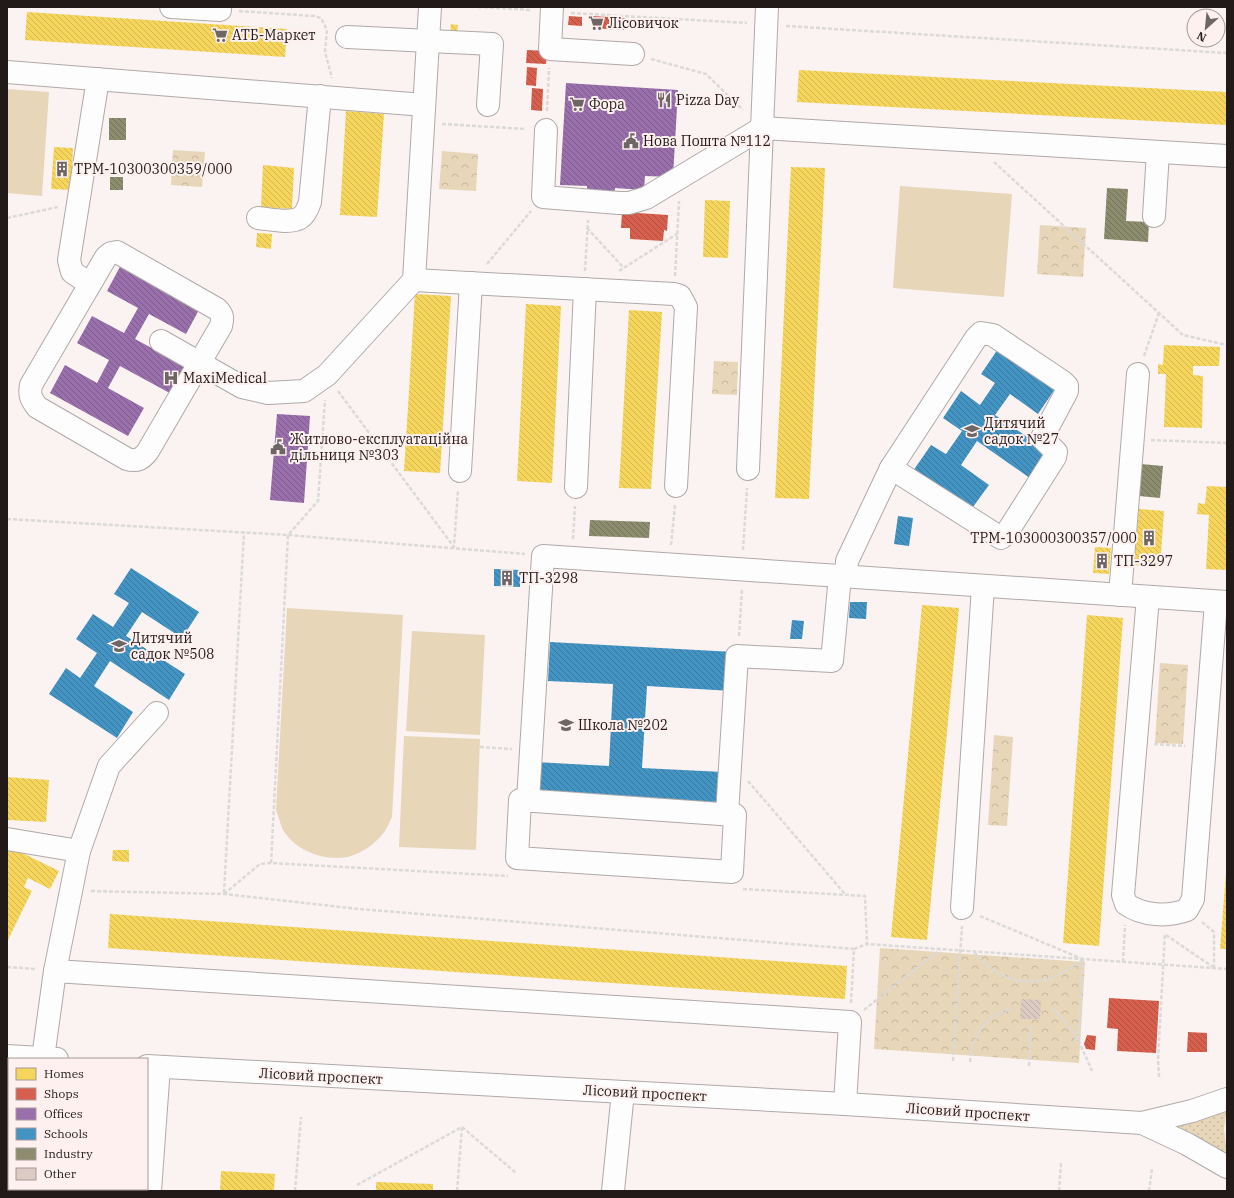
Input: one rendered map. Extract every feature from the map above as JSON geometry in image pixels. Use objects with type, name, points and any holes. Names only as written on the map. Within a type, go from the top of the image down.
[{"type":"street","points":[[171,7],[220,10]]},
{"type":"street","points":[[161,341],[199,364],[242,387],[268,393],[304,391],[327,375],[414,280],[430,7]]},
{"type":"street","points":[[551,9],[550,49],[633,54]]},
{"type":"street","points":[[748,469],[766,16]]},
{"type":"street","points":[[347,37],[492,44],[488,105]]},
{"type":"street","points":[[7,72],[329,97],[424,114]]},
{"type":"street","points":[[90,284],[77,276],[70,267],[78,203],[98,79]]},
{"type":"street","points":[[258,218],[288,220],[300,218],[306,211],[310,202],[329,97]]},
{"type":"street","points":[[546,130],[543,197],[629,203],[646,198],[762,128],[1227,156]]},
{"type":"street","points":[[1154,216],[1158,152]]},
{"type":"street","points":[[117,252],[217,309],[222,314],[223,319],[221,326],[199,364],[148,452],[142,458],[135,461],[127,460],[37,407],[31,400],[29,392],[31,385],[106,257],[111,253],[117,252]]},
{"type":"street","points":[[414,280],[674,294],[680,296],[686,306],[676,486]]},
{"type":"street","points":[[460,471],[471,283]]},
{"type":"street","points":[[576,487],[591,290]]},
{"type":"street","points":[[727,814],[737,656],[832,661],[843,576],[847,561],[891,468],[976,338],[981,333],[993,335],[1067,386],[1066,397],[1042,438],[1056,454],[1006,534],[1001,538],[891,468]]},
{"type":"street","points":[[1120,595],[1138,374]]},
{"type":"street","points":[[528,800],[543,556],[670,564],[1221,602],[1205,748],[1193,899],[1187,910],[1173,915],[1165,925],[1136,912],[1126,904],[1123,895],[1148,597]]},
{"type":"street","points":[[962,918],[983,586]]},
{"type":"street","points":[[7,1056],[50,1058],[55,971],[79,851],[110,766],[157,713]]},
{"type":"street","points":[[520,800],[727,814],[736,815],[732,872],[516,858],[520,800]]},
{"type":"street","points":[[7,839],[79,851]]},
{"type":"street","points":[[55,971],[850,1022],[845,1104]]},
{"type":"street","points":[[150,1191],[153,1066]]},
{"type":"street","name":"Лісовий проспект","points":[[153,1066],[845,1104],[1142,1123],[1192,1111],[1227,1099]]},
{"type":"street","points":[[613,1191],[623,1092]]},
{"type":"street","name":"Лісовий проспект","points":[[1142,1123],[1187,1144],[1227,1167]]},
{"type":"path","points":[[478,7],[766,16],[1227,53]]},
{"type":"path","points":[[220,10],[314,16],[321,18],[326,30],[325,52],[329,97]]},
{"type":"path","points":[[424,114],[546,130],[550,49]]},
{"type":"path","points":[[633,54],[706,74],[762,128]]},
{"type":"path","points":[[971,141],[1183,335],[1227,345]]},
{"type":"path","points":[[674,294],[680,178]]},
{"type":"path","points":[[471,283],[543,197]]},
{"type":"path","points":[[588,201],[587,228],[591,290],[624,267],[678,234]]},
{"type":"path","points":[[7,218],[78,203]]},
{"type":"path","points":[[587,228],[624,267],[645,293]]},
{"type":"path","points":[[1138,374],[1159,313]]},
{"type":"path","points":[[271,863],[288,535],[318,501],[327,375]]},
{"type":"path","points":[[327,375],[454,548]]},
{"type":"path","points":[[1132,439],[1227,444]]},
{"type":"path","points":[[737,656],[748,469]]},
{"type":"path","points":[[454,548],[460,471]]},
{"type":"path","points":[[670,564],[676,486]]},
{"type":"path","points":[[572,558],[576,487]]},
{"type":"path","points":[[7,519],[288,535],[543,556]]},
{"type":"path","points":[[224,894],[244,532]]},
{"type":"path","points":[[1136,743],[1205,748]]},
{"type":"path","points":[[480,747],[531,750]]},
{"type":"path","points":[[731,760],[846,894],[865,896],[867,944]]},
{"type":"path","points":[[71,891],[224,894],[359,909],[854,949],[867,944],[1227,969]]},
{"type":"path","points":[[1123,962],[1126,904]]},
{"type":"path","points":[[953,1061],[962,918],[1083,959]]},
{"type":"path","points":[[1159,1077],[1165,925]]},
{"type":"path","points":[[1165,925],[1214,968]]},
{"type":"path","points":[[1214,932],[1214,968]]},
{"type":"path","points":[[850,1022],[854,949]]},
{"type":"path","points":[[850,1022],[941,950]]},
{"type":"path","points":[[974,952],[989,967],[996,971],[1009,978],[1031,983],[1060,975],[1083,959]]},
{"type":"path","points":[[1078,1040],[1083,959]]},
{"type":"path","points":[[7,967],[55,971]]},
{"type":"path","points":[[970,1062],[973,1043],[983,1026],[999,1014],[1012,1008]]},
{"type":"path","points":[[1052,1008],[1067,1021],[1078,1040],[1092,1071]]},
{"type":"path","points":[[1029,1066],[1031,1024]]},
{"type":"path","points":[[296,1191],[301,1117]]},
{"type":"path","points":[[462,1128],[516,1173]]},
{"type":"path","points":[[357,1185],[462,1128]]},
{"type":"path","points":[[457,1191],[462,1128]]},
{"type":"path","points":[[1059,1191],[1061,1163]]},
{"type":"path","points":[[1149,1191],[1152,1169]]},
{"type":"green space","points":[[7,89],[49,92],[42,196],[7,193]]},
{"type":"green space","points":[[173,150],[205,152],[202,187],[171,185]]},
{"type":"green space","points":[[442,151],[478,154],[476,191],[439,189]]},
{"type":"green space","points":[[900,186],[1012,194],[1004,297],[893,288]]},
{"type":"green space","points":[[1040,225],[1086,228],[1083,277],[1037,274]]},
{"type":"green space","points":[[714,361],[738,362],[737,395],[712,394]]},
{"type":"green space","points":[[287,608],[403,615],[392,817],[384,832],[378,839],[364,850],[351,856],[332,858],[303,849],[287,836],[282,828],[276,810]]},
{"type":"green space","points":[[412,631],[485,635],[480,735],[406,731]]},
{"type":"green space","points":[[1160,663],[1188,665],[1183,744],[1155,743]]},
{"type":"green space","points":[[994,735],[1013,737],[1007,826],[988,825]]},
{"type":"green space","points":[[404,736],[480,739],[476,850],[399,847]]},
{"type":"green space","points":[[880,948],[1085,962],[1079,1063],[874,1049]]},
{"type":"green space","points":[[1227,1108],[1224,1129],[1227,1153],[1201,1139],[1168,1128]]},
{"type":"building: Homes","points":[[27,12],[287,29],[285,57],[25,40]]},
{"type":"building: Homes","points":[[451,24],[458,25],[457,34],[450,33]]},
{"type":"building: Homes","points":[[799,70],[1227,92],[1227,125],[797,102]]},
{"type":"building: Homes","points":[[346,111],[384,114],[377,217],[340,215]]},
{"type":"building: Homes","name":"ТРМ-10300300359/000","points":[[54,147],[73,148],[71,190],[51,189]]},
{"type":"building: Homes","points":[[263,165],[294,168],[292,209],[261,207]]},
{"type":"building: Homes","points":[[791,167],[825,168],[809,499],[775,498]]},
{"type":"building: Homes","points":[[705,200],[730,201],[728,258],[703,257]]},
{"type":"building: Homes","points":[[257,233],[272,234],[271,249],[256,247]]},
{"type":"building: Homes","points":[[415,294],[451,296],[440,473],[404,471]]},
{"type":"building: Homes","points":[[526,304],[561,306],[552,483],[517,481]]},
{"type":"building: Homes","points":[[629,310],[662,312],[651,489],[619,488]]},
{"type":"building: Homes","points":[[1164,345],[1220,347],[1219,366],[1193,366],[1193,375],[1203,376],[1202,428],[1164,427],[1166,374],[1158,374],[1158,364],[1163,365]]},
{"type":"building: Homes","points":[[1207,486],[1227,487],[1227,570],[1206,569],[1209,515],[1197,514],[1198,503],[1205,504]]},
{"type":"building: Homes","name":"ТРМ-103000300357/000","points":[[1139,509],[1164,511],[1160,568],[1134,565]]},
{"type":"building: Homes","name":"ТП-3297","points":[[1095,547],[1111,548],[1109,574],[1093,573]]},
{"type":"building: Homes","points":[[922,605],[959,608],[927,940],[891,937]]},
{"type":"building: Homes","points":[[1087,615],[1123,618],[1099,946],[1063,943]]},
{"type":"building: Homes","points":[[7,777],[49,780],[46,822],[7,820]]},
{"type":"building: Homes","points":[[10,847],[59,871],[50,889],[28,878],[24,887],[32,891],[7,942],[7,853]]},
{"type":"building: Homes","points":[[113,850],[129,850],[129,862],[112,861]]},
{"type":"building: Homes","points":[[1226,873],[1227,949],[1220,949]]},
{"type":"building: Homes","points":[[110,914],[847,966],[845,999],[108,948]]},
{"type":"building: Homes","points":[[221,1171],[275,1174],[274,1191],[220,1191]]},
{"type":"building: Homes","points":[[376,1182],[433,1184],[433,1191],[376,1191]]},
{"type":"building: Shops","points":[[569,16],[582,17],[582,26],[568,25]]},
{"type":"building: Shops","points":[[592,16],[625,18],[624,30],[592,28]]},
{"type":"building: Shops","points":[[527,50],[547,51],[546,64],[526,63]]},
{"type":"building: Shops","points":[[527,67],[537,68],[536,86],[526,85]]},
{"type":"building: Shops","points":[[532,88],[543,89],[542,111],[531,110]]},
{"type":"building: Shops","points":[[622,212],[668,215],[667,231],[664,230],[663,241],[630,239],[630,228],[621,228]]},
{"type":"building: Shops","points":[[1109,998],[1159,1001],[1156,1053],[1117,1051],[1118,1029],[1107,1028]]},
{"type":"building: Shops","points":[[1188,1032],[1207,1033],[1207,1052],[1187,1052]]},
{"type":"building: Shops","points":[[1087,1035],[1096,1036],[1095,1050],[1086,1049],[1084,1044]]},
{"type":"building: Shops","points":[[8,1094],[8,1121],[7,1121]]},
{"type":"building: Shops","points":[[32,1190],[119,1190],[119,1191]]},
{"type":"building: Offices","points":[[566,83],[678,90],[673,177],[645,176],[644,190],[615,188],[614,197],[587,195],[587,186],[560,185]]},
{"type":"building: Offices","points":[[122,263],[201,306],[186,334],[149,314],[135,339],[192,370],[177,397],[120,366],[108,388],[144,408],[128,436],[50,393],[65,365],[97,383],[109,360],[77,343],[92,316],[124,333],[138,308],[107,291]]},
{"type":"building: Offices","points":[[277,414],[310,416],[304,503],[270,500]]},
{"type":"building: Schools","points":[[1000,346],[1057,386],[1038,414],[1010,394],[995,415],[1052,454],[1034,481],[977,441],[961,465],[989,485],[970,511],[913,471],[931,445],[946,454],[962,431],[943,418],[961,391],[980,405],[995,383],[981,374]]},
{"type":"building: Schools","points":[[898,516],[913,518],[909,546],[894,544]]},
{"type":"building: Schools","points":[[131,568],[199,612],[182,638],[142,612],[126,636],[185,674],[169,700],[110,661],[94,686],[133,712],[117,738],[49,694],[66,668],[80,678],[97,653],[76,639],[93,614],[113,627],[129,603],[114,594]]},
{"type":"building: Schools","name":"ТП-3298","points":[[494,569],[520,570],[520,587],[494,586]]},
{"type":"building: Schools","points":[[850,602],[867,602],[866,619],[849,618]]},
{"type":"building: Schools","points":[[792,620],[804,621],[802,639],[790,639]]},
{"type":"building: Schools","points":[[550,642],[734,652],[732,691],[647,686],[642,768],[723,772],[721,804],[533,794],[535,762],[609,766],[613,684],[548,681]]},
{"type":"building: Industry","points":[[109,118],[126,118],[126,140],[109,140]]},
{"type":"building: Industry","points":[[110,177],[123,177],[123,190],[110,190]]},
{"type":"building: Industry","points":[[1107,188],[1128,189],[1126,221],[1149,222],[1148,242],[1104,239]]},
{"type":"building: Industry","points":[[1141,464],[1163,466],[1160,498],[1139,496]]},
{"type":"building: Industry","points":[[590,520],[650,522],[649,538],[589,536]]},
{"type":"building: Other","points":[[1021,999],[1041,1000],[1040,1019],[1020,1019]]},
{"type":"place","name":"Лісовичок","points":[[596,23]]},
{"type":"place","name":"АТБ-Маркет","points":[[220,35]]},
{"type":"place","name":"Pizza Day","points":[[664,100]]},
{"type":"place","name":"Фора","points":[[577,104]]},
{"type":"place","name":"Нова Пошта №112","points":[[631,141]]},
{"type":"place","name":"ТРМ-10300300359/000","points":[[62,169]]},
{"type":"place","name":"MaxiMedical","points":[[171,378]]},
{"type":"place","name":"Дитячий садок №27","points":[[972,431]]},
{"type":"place","name":"Житлово-експлуатаційна дільниця №303","points":[[278,447]]},
{"type":"place","name":"ТРМ-103000300357/000","points":[[1149,538]]},
{"type":"place","name":"ТП-3297","points":[[1102,561]]},
{"type":"place","name":"ТП-3298","points":[[507,578]]},
{"type":"place","name":"Дитячий садок №508","points":[[119,646]]},
{"type":"place","name":"Школа №202","points":[[566,725]]}]
